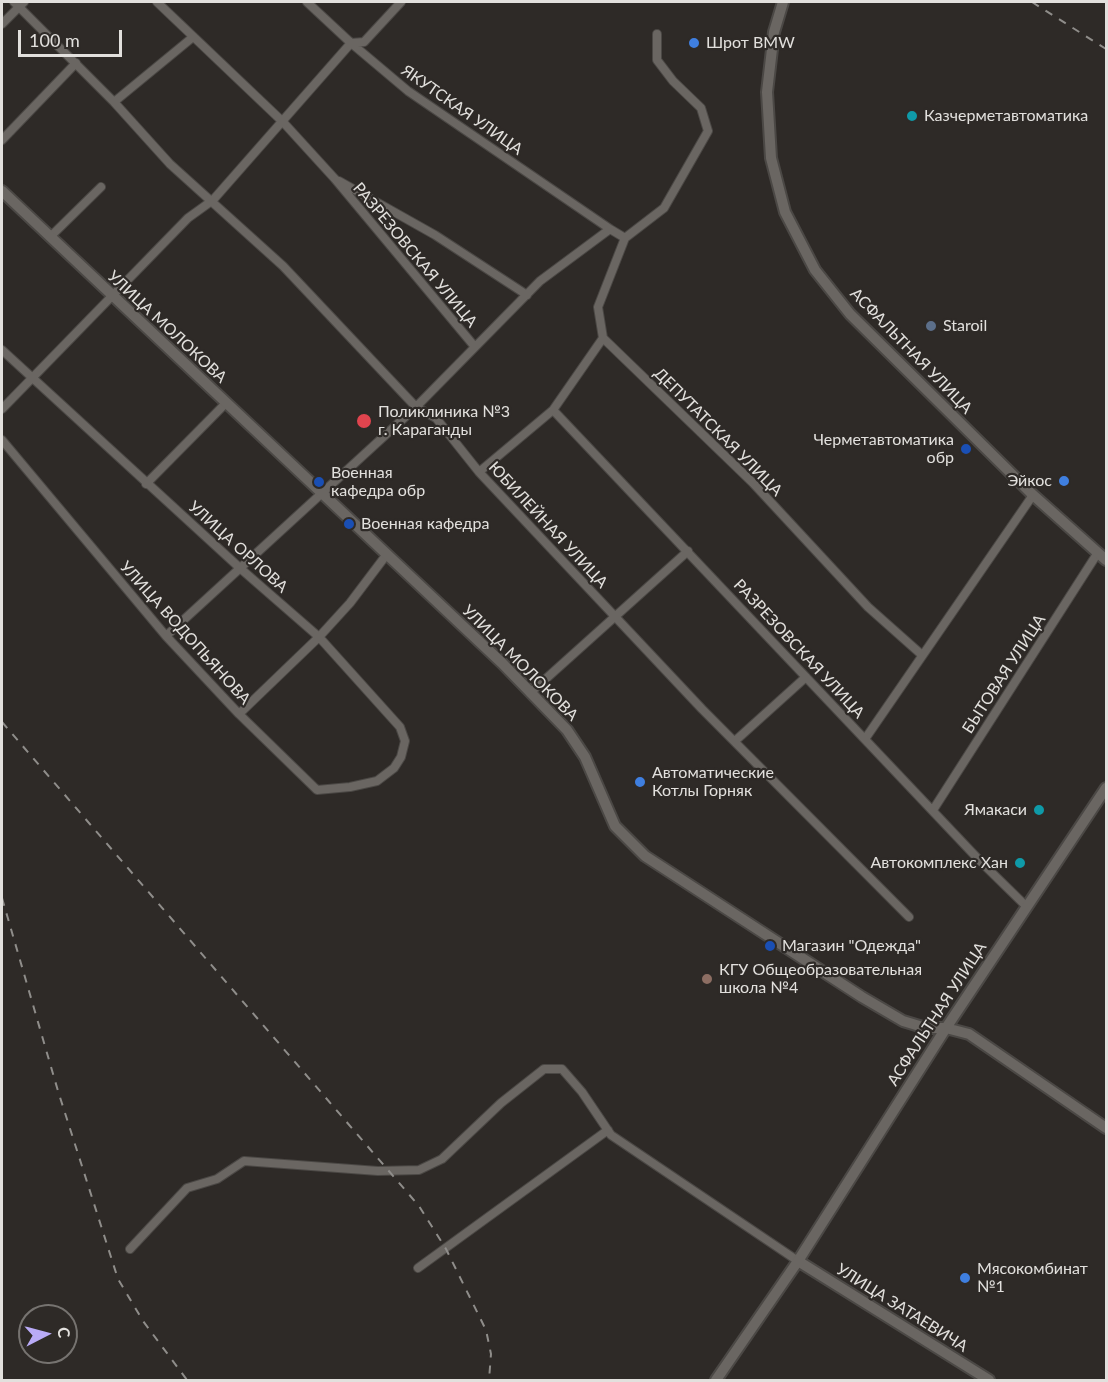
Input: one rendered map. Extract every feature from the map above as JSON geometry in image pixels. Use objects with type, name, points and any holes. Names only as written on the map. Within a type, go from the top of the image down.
[{"type":"street","name":"РАЗРЕЗОВСКАЯ УЛИЦА","points":[[157,2],[283,122],[335,179],[475,347]]},
{"type":"street","name":"ЯКУТСКАЯ УЛИЦА","points":[[308,2],[351,43],[408,91],[625,238]]},
{"type":"street","points":[[2,410],[188,218],[213,200],[351,43],[364,42],[400,2]]},
{"type":"street","name":"АСФАЛЬТНАЯ УЛИЦА","points":[[783,2],[774,32],[767,92],[771,158],[793,231],[815,270],[850,314],[1033,495],[1102,557]]},
{"type":"street","points":[[2,24],[19,3]]},
{"type":"street","name":"ЮБИЛЕЙНАЯ УЛИЦА","points":[[19,3],[170,164],[213,200],[284,266],[416,407],[436,418],[479,472],[735,741],[909,917]]},
{"type":"street","points":[[479,472],[553,410],[603,338],[598,307],[625,238],[664,208],[708,131],[701,108],[673,81],[657,60],[657,34]]},
{"type":"street","points":[[114,102],[193,37]]},
{"type":"street","points":[[2,140],[76,63]]},
{"type":"street","name":"РАЗРЕЗОВСКАЯ УЛИЦА","points":[[335,179],[435,235],[526,295]]},
{"type":"street","points":[[50,237],[100,187]]},
{"type":"street","name":"УЛИЦА МОЛОКОВА","points":[[2,191],[387,554],[567,730],[585,757],[615,826],[645,856],[862,997],[903,1021],[926,1028],[946,1028],[969,1034],[1107,1128]]},
{"type":"street","points":[[166,636],[416,407],[540,281],[610,229]]},
{"type":"street","name":"ДЕПУТАТСКАЯ УЛИЦА","points":[[603,338],[753,483],[868,607],[922,655]]},
{"type":"street","name":"УЛИЦА ОРЛОВА","points":[[2,350],[146,484],[319,637],[400,727],[405,741],[401,757],[394,768],[377,781]]},
{"type":"street","points":[[146,484],[226,403]]},
{"type":"street","name":"РАЗРЕЗОВСКАЯ УЛИЦА","points":[[553,410],[688,550],[864,739],[1027,907]]},
{"type":"street","name":"УЛИЦА ВОДОПЬЯНОВА","points":[[2,440],[166,636],[239,714],[317,790],[350,787],[377,781]]},
{"type":"street","points":[[864,739],[1033,495]]},
{"type":"street","points":[[530,693],[614,614],[688,550]]},
{"type":"street","points":[[239,714],[319,637],[350,603],[387,554]]},
{"type":"street","name":"БЫТОВАЯ УЛИЦА","points":[[933,810],[1102,557]]},
{"type":"street","points":[[735,741],[806,677]]},
{"type":"street","name":"АСФАЛЬТНАЯ УЛИЦА","points":[[716,1380],[798,1261],[946,1028],[1107,788]]},
{"type":"street","points":[[130,1249],[187,1188],[217,1179],[244,1161],[378,1171],[419,1170],[442,1159],[501,1103],[544,1069],[562,1069],[608,1130],[621,1141],[798,1261]]},
{"type":"street","points":[[418,1268],[608,1130]]},
{"type":"street","name":"УЛИЦА ЗАТАЕВИЧА","points":[[798,1261],[989,1380]]},
{"type":"railway","points":[[1032,2],[1106,49]]},
{"type":"railway","points":[[2,722],[419,1206],[446,1249],[486,1330],[491,1354],[489,1380]]},
{"type":"railway","points":[[2,898],[58,1091],[118,1279],[143,1321],[187,1380]]},
{"type":"place","name":"Шрот BMW","points":[[694,43]]},
{"type":"place","name":"Казчерметавтоматика","points":[[912,116]]},
{"type":"place","name":"Staroil","points":[[931,326]]},
{"type":"place","name":"Поликлиника №3 г. Караганды","points":[[364,421]]},
{"type":"place","name":"Черметавтоматика обр","points":[[966,449]]},
{"type":"place","name":"Эйкос","points":[[1064,481]]},
{"type":"place","name":"Военная кафедра обр","points":[[319,482]]},
{"type":"place","name":"Военная кафедра","points":[[349,524]]},
{"type":"place","name":"Автоматические Котлы Горняк","points":[[640,782]]},
{"type":"place","name":"Ямакаси","points":[[1039,810]]},
{"type":"place","name":"Автокомплекс Хан","points":[[1020,863]]},
{"type":"place","name":"Магазин \"Одежда\"","points":[[770,946]]},
{"type":"place","name":"КГУ Общеобразовательная школа №4","points":[[707,979]]},
{"type":"place","name":"Мясокомбинат №1","points":[[965,1278]]}]
